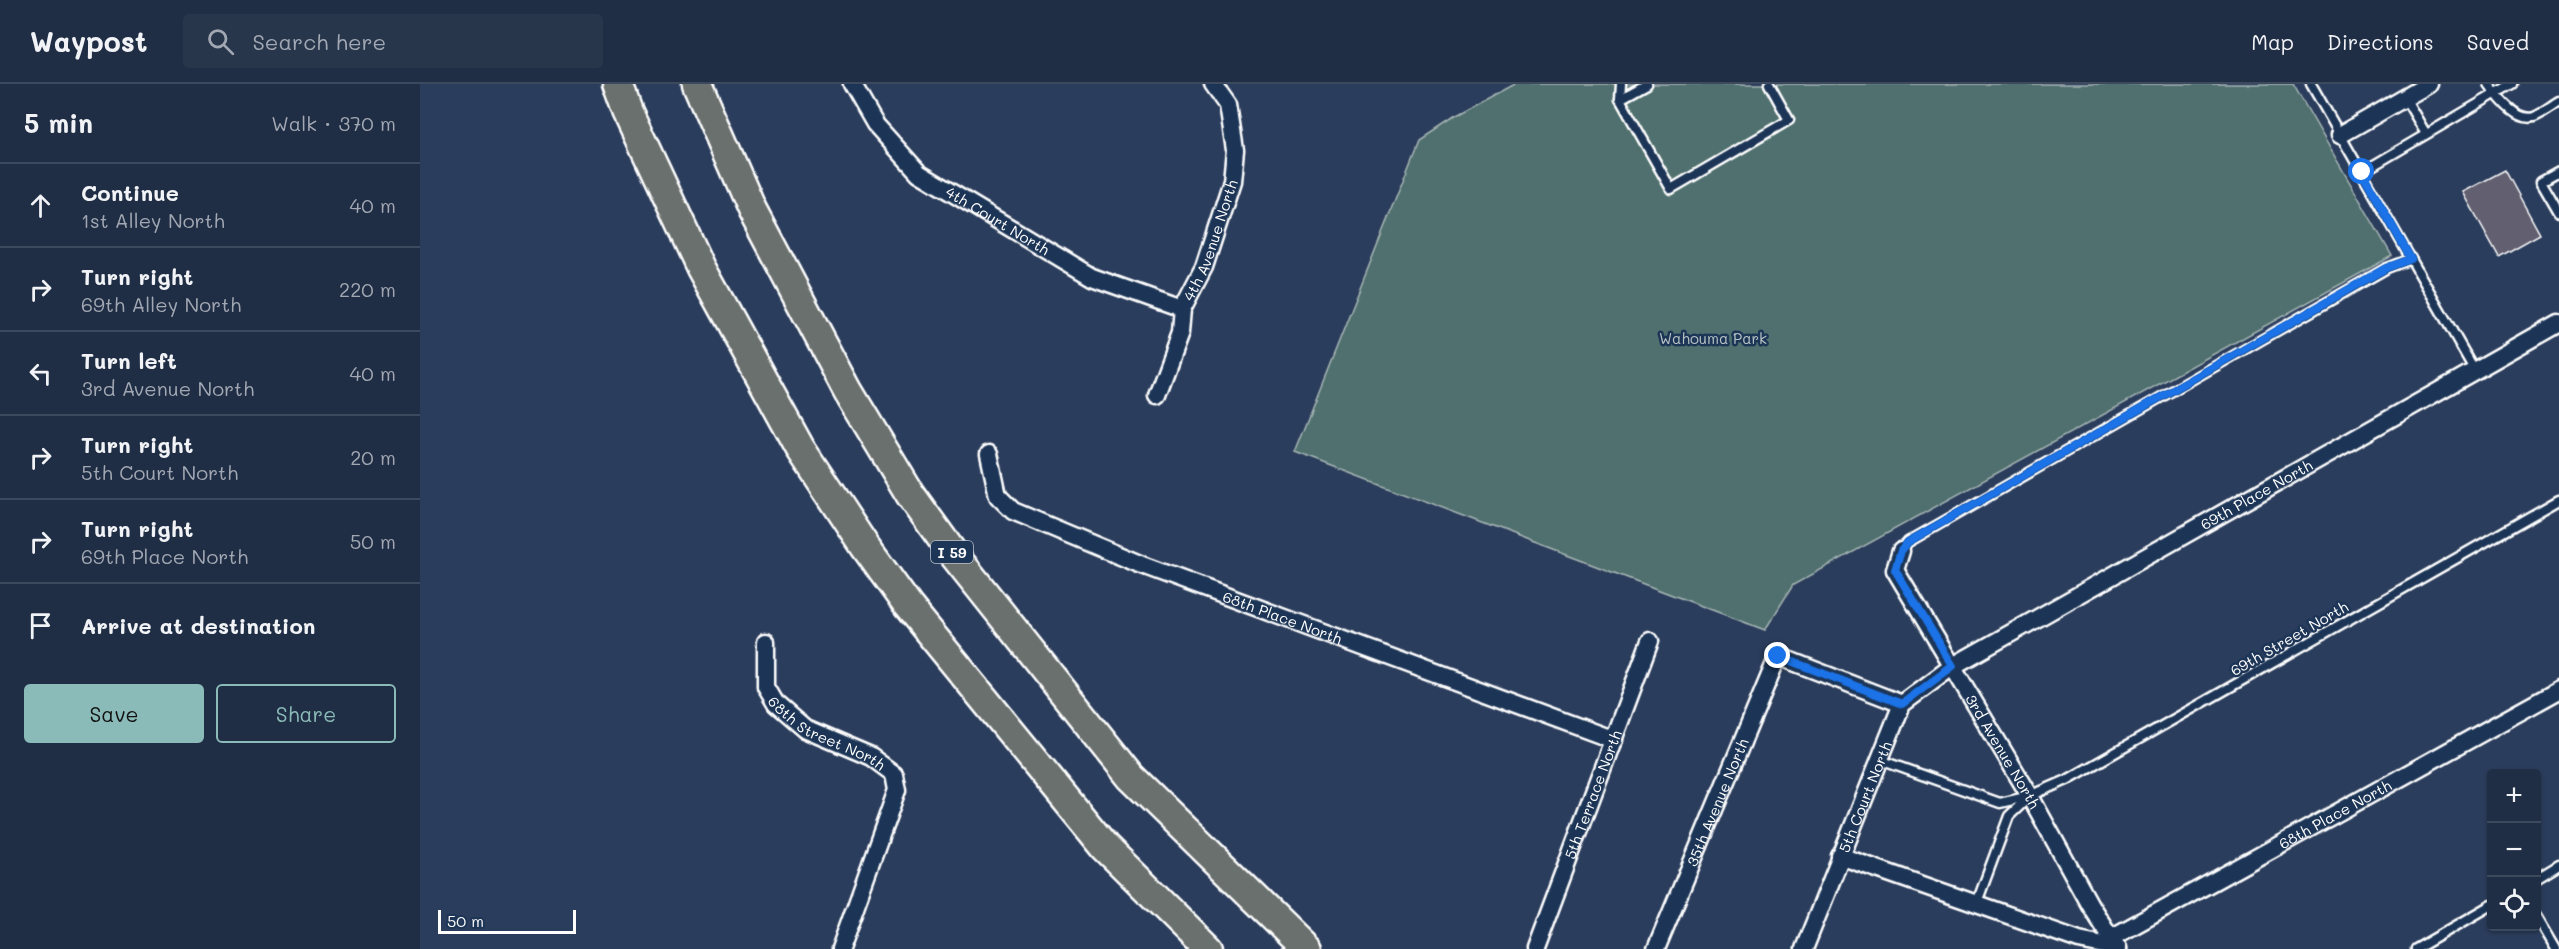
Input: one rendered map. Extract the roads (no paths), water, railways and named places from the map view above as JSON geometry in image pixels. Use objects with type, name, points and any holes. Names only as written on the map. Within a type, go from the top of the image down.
[{"type":"highway","points":[[618,84],[628,112],[701,268],[800,448],[864,546],[908,606],[1105,847],[1208,949]]},
{"type":"highway","name":"I 59","points":[[697,84],[752,210],[848,391],[910,494],[954,555],[1131,777],[1307,949]]},
{"type":"street","name":"4th Court North","points":[[852,84],[875,124],[919,173],[1092,277],[1182,309]]},
{"type":"street","name":"4th Avenue North","points":[[1157,394],[1180,333],[1182,309],[1204,267],[1232,181],[1235,150],[1227,105],[1214,84]]},
{"type":"street","points":[[2340,135],[2429,84]]},
{"type":"street","name":"69th Place North","points":[[1953,666],[2559,323]]},
{"type":"street","name":"68th Place North","points":[[989,454],[998,496],[1013,511],[1142,565],[1614,740]]},
{"type":"street","name":"3rd Avenue North","points":[[1901,551],[1895,570],[2030,796],[2090,905],[2116,945]]},
{"type":"street","name":"5th Terrace North","points":[[1535,949],[1650,641]]},
{"type":"street","name":"68th Street North","points":[[766,642],[766,687],[776,704],[805,729],[871,757],[894,774],[897,790],[840,949]]},
{"type":"street","name":"35th Avenue North","points":[[1656,949],[1778,656],[1902,704]]},
{"type":"street","points":[[1902,704],[1953,666]]},
{"type":"street","name":"68th Place North","points":[[2116,945],[2559,690]]},
{"type":"street","name":"5th Court North","points":[[1804,949],[1902,704]]},
{"type":"street","points":[[1840,856],[2079,940],[2116,945]]},
{"type":"lane","points":[[1621,84],[1620,99],[1671,189],[1789,120],[1769,84]]},
{"type":"lane","points":[[1620,99],[1647,84]]},
{"type":"lane","points":[[2311,84],[2475,371]]},
{"type":"lane","points":[[2489,84],[2495,94],[2517,114],[2524,117],[2533,117],[2559,102]]},
{"type":"lane","points":[[2362,172],[2512,84]]},
{"type":"lane","points":[[2405,98],[2426,134]]},
{"type":"lane","points":[[2559,171],[2541,181],[2559,212]]},
{"type":"lane","points":[[1901,551],[1908,542],[2012,482],[2386,268],[2411,259]]},
{"type":"lane","name":"69th Street North","points":[[2030,796],[2067,780],[2559,500]]},
{"type":"lane","points":[[1880,760],[2000,803],[2030,796]]},
{"type":"lane","points":[[1976,905],[2009,816],[2030,796]]},
{"type":"lane","points":[[2539,877],[2559,865]]},
{"type":"lane","points":[[2416,949],[2487,908]]},
{"type":"lane","points":[[2541,924],[2556,949]]},
{"type":"park label","name":"Wahouma Park","points":[[1713,338]]}]
